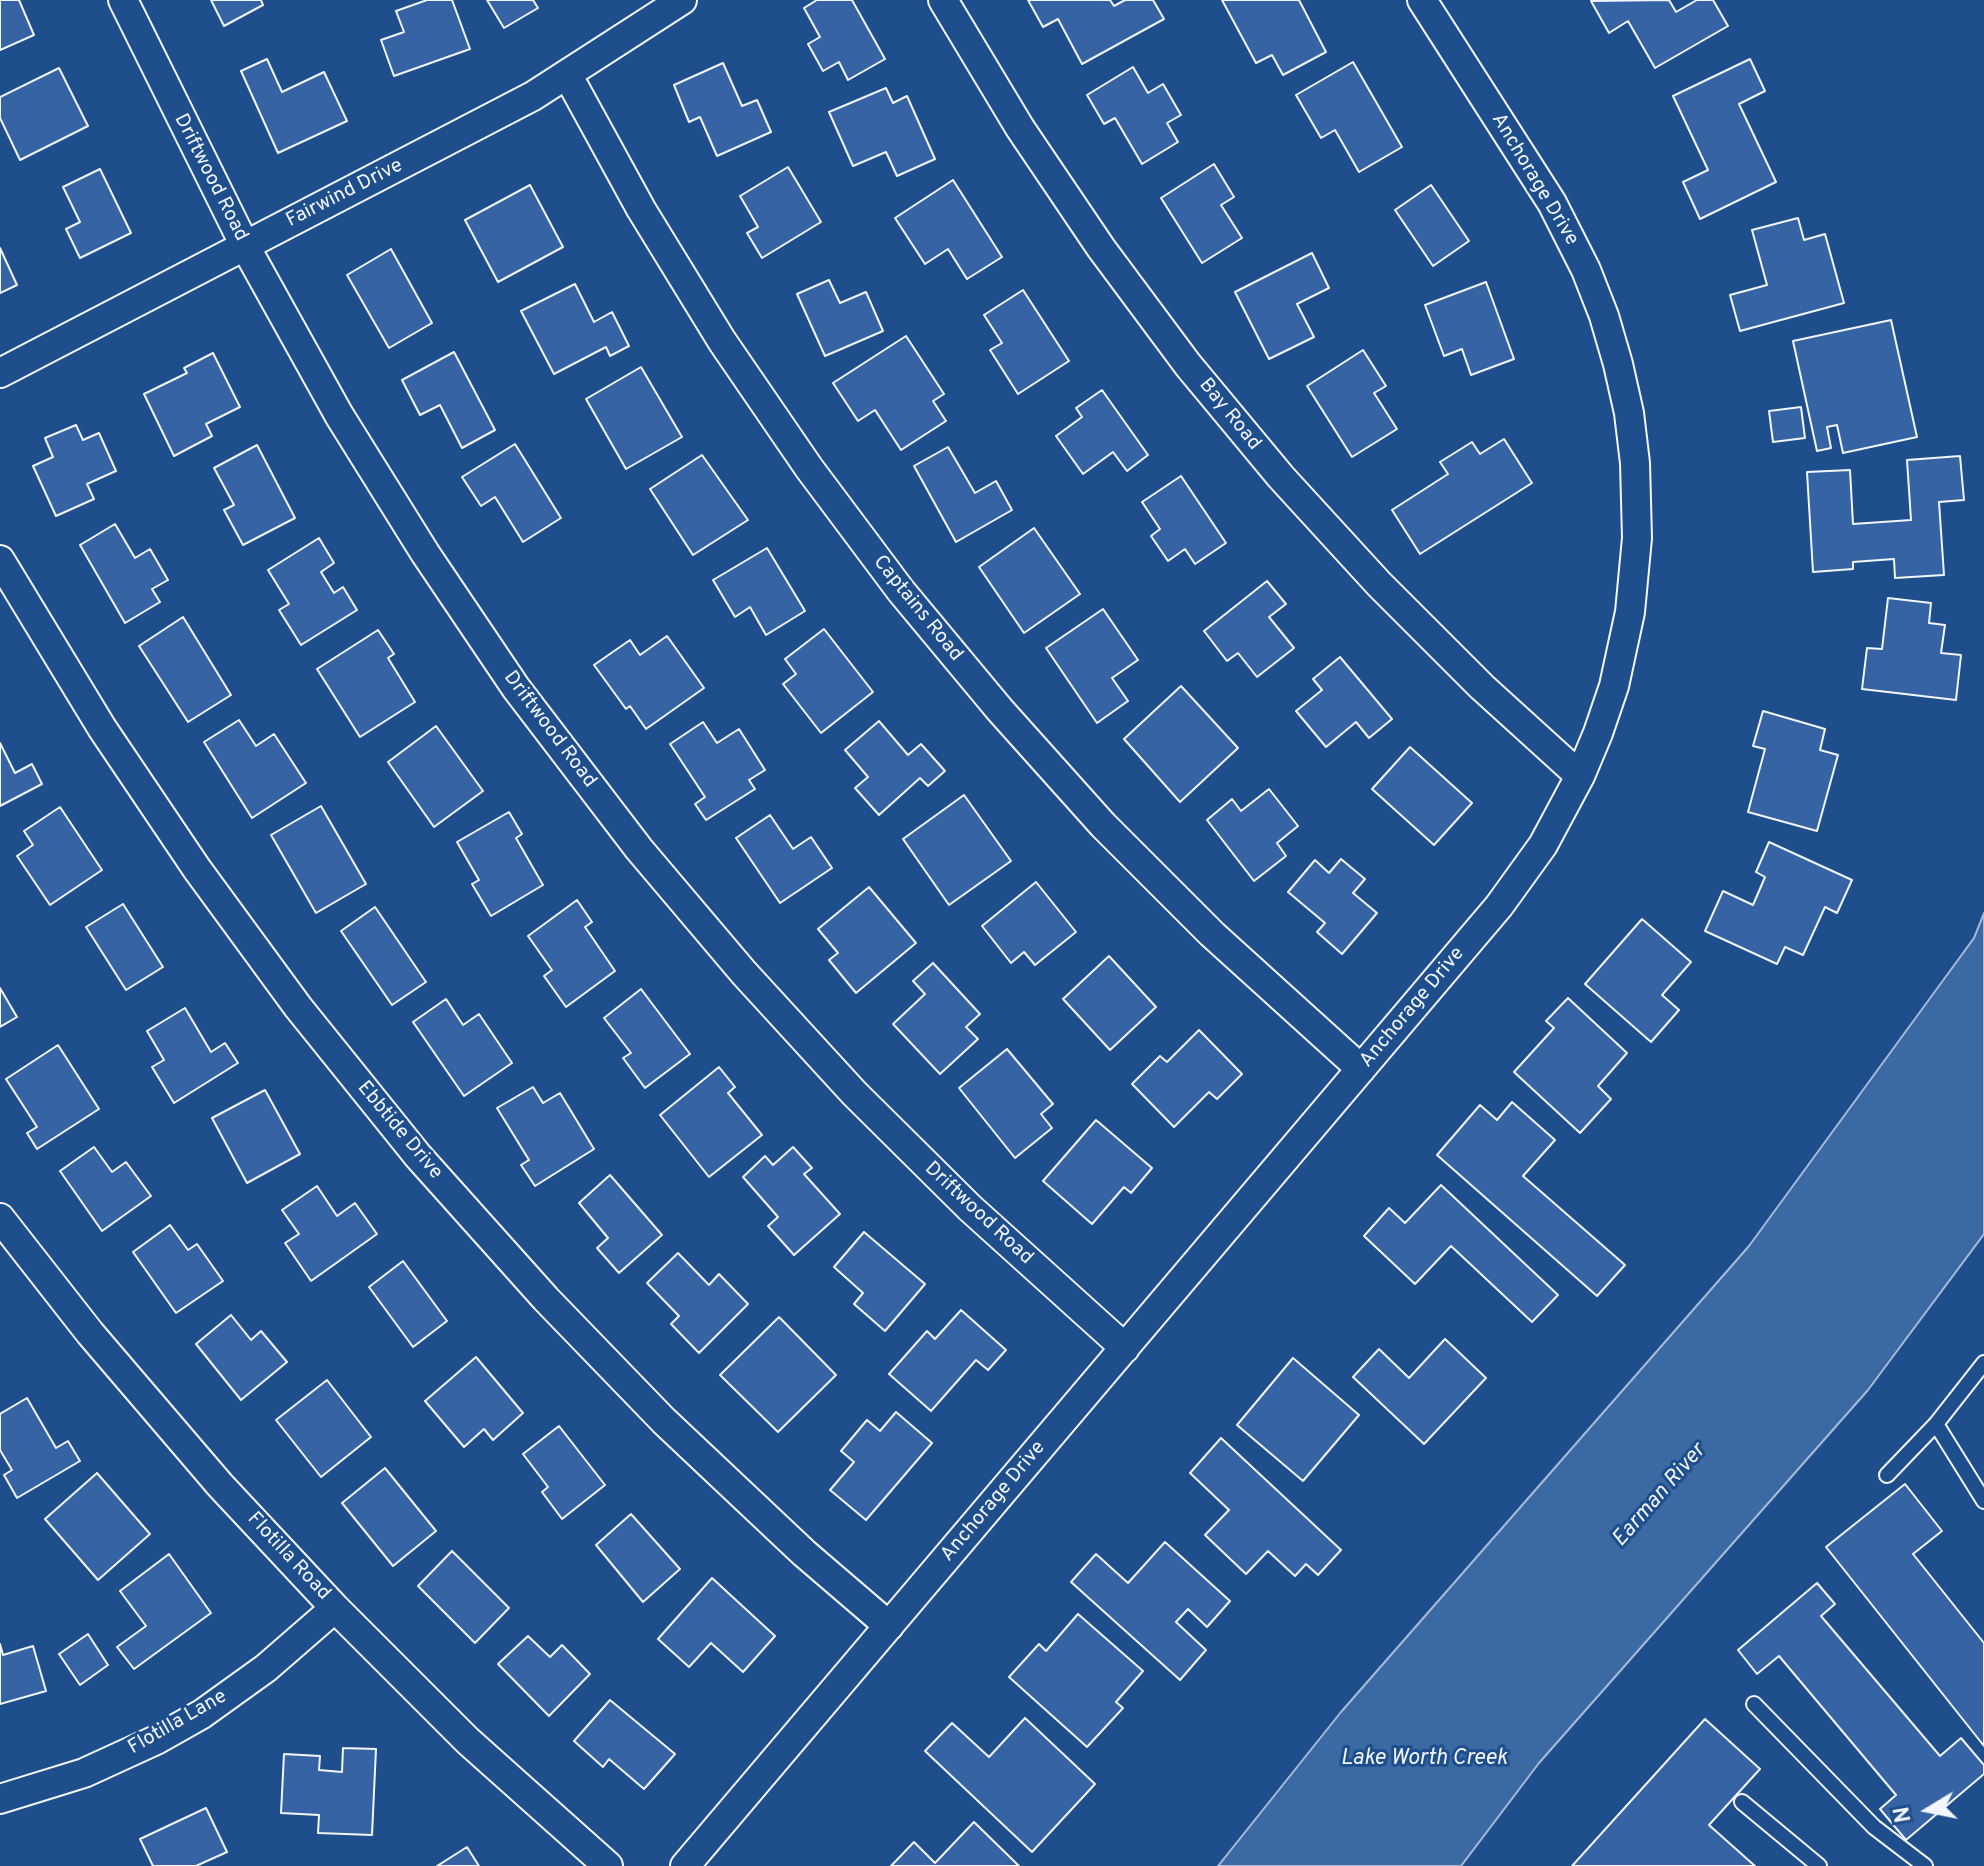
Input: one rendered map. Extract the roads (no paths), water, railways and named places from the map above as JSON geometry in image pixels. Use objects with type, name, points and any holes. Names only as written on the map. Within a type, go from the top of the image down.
[{"type":"street","name":"Driftwood Road","points":[[123,0],[245,246],[339,415],[425,553],[516,688],[639,849],[744,973],[854,1093],[970,1208],[1125,1348]]},
{"type":"street","name":"Fairwind Drive","points":[[0,373],[533,96],[682,0]]},
{"type":"street","name":"Bay Road","points":[[943,0],[1020,128],[1101,248],[1207,388],[1281,477],[1379,584],[1482,687],[1580,776]]},
{"type":"street","name":"Anchorage Drive","points":[[685,1866],[1499,906],[1543,845],[1580,776],[1598,733],[1614,686],[1630,612],[1637,538],[1635,463],[1629,413],[1611,340],[1586,270],[1552,203],[1422,0]]},
{"type":"street","name":"Captains Road","points":[[567,74],[641,209],[722,341],[809,468],[901,591],[1000,710],[1103,825],[1212,934],[1361,1069]]},
{"type":"street","name":"Ebbtide Drive","points":[[0,560],[102,728],[197,869],[298,1007],[418,1156],[546,1299],[664,1421],[804,1553],[889,1626]]},
{"type":"street","name":"Flotilla Road","points":[[0,1218],[90,1333],[220,1485],[335,1608],[468,1741],[608,1866]]},
{"type":"street","name":"Flotilla Lane","points":[[0,1799],[84,1773],[156,1740],[202,1714],[266,1668],[335,1608]]},
{"type":"lane","points":[[1887,1475],[1936,1424],[1984,1363]]},
{"type":"lane","points":[[1936,1424],[1984,1501]]},
{"type":"lane","points":[[1754,1704],[1874,1827],[1925,1866]]},
{"type":"lane","points":[[1742,1802],[1819,1866]]},
{"type":"water","name":"Lake Worth Creek","points":[[1984,913],[1984,1234],[1868,1390],[1539,1763],[1461,1866],[1218,1866],[1341,1712],[1749,1246],[1974,938]]},
{"type":"water label","name":"Earman River","points":[[1660,1496]]}]
